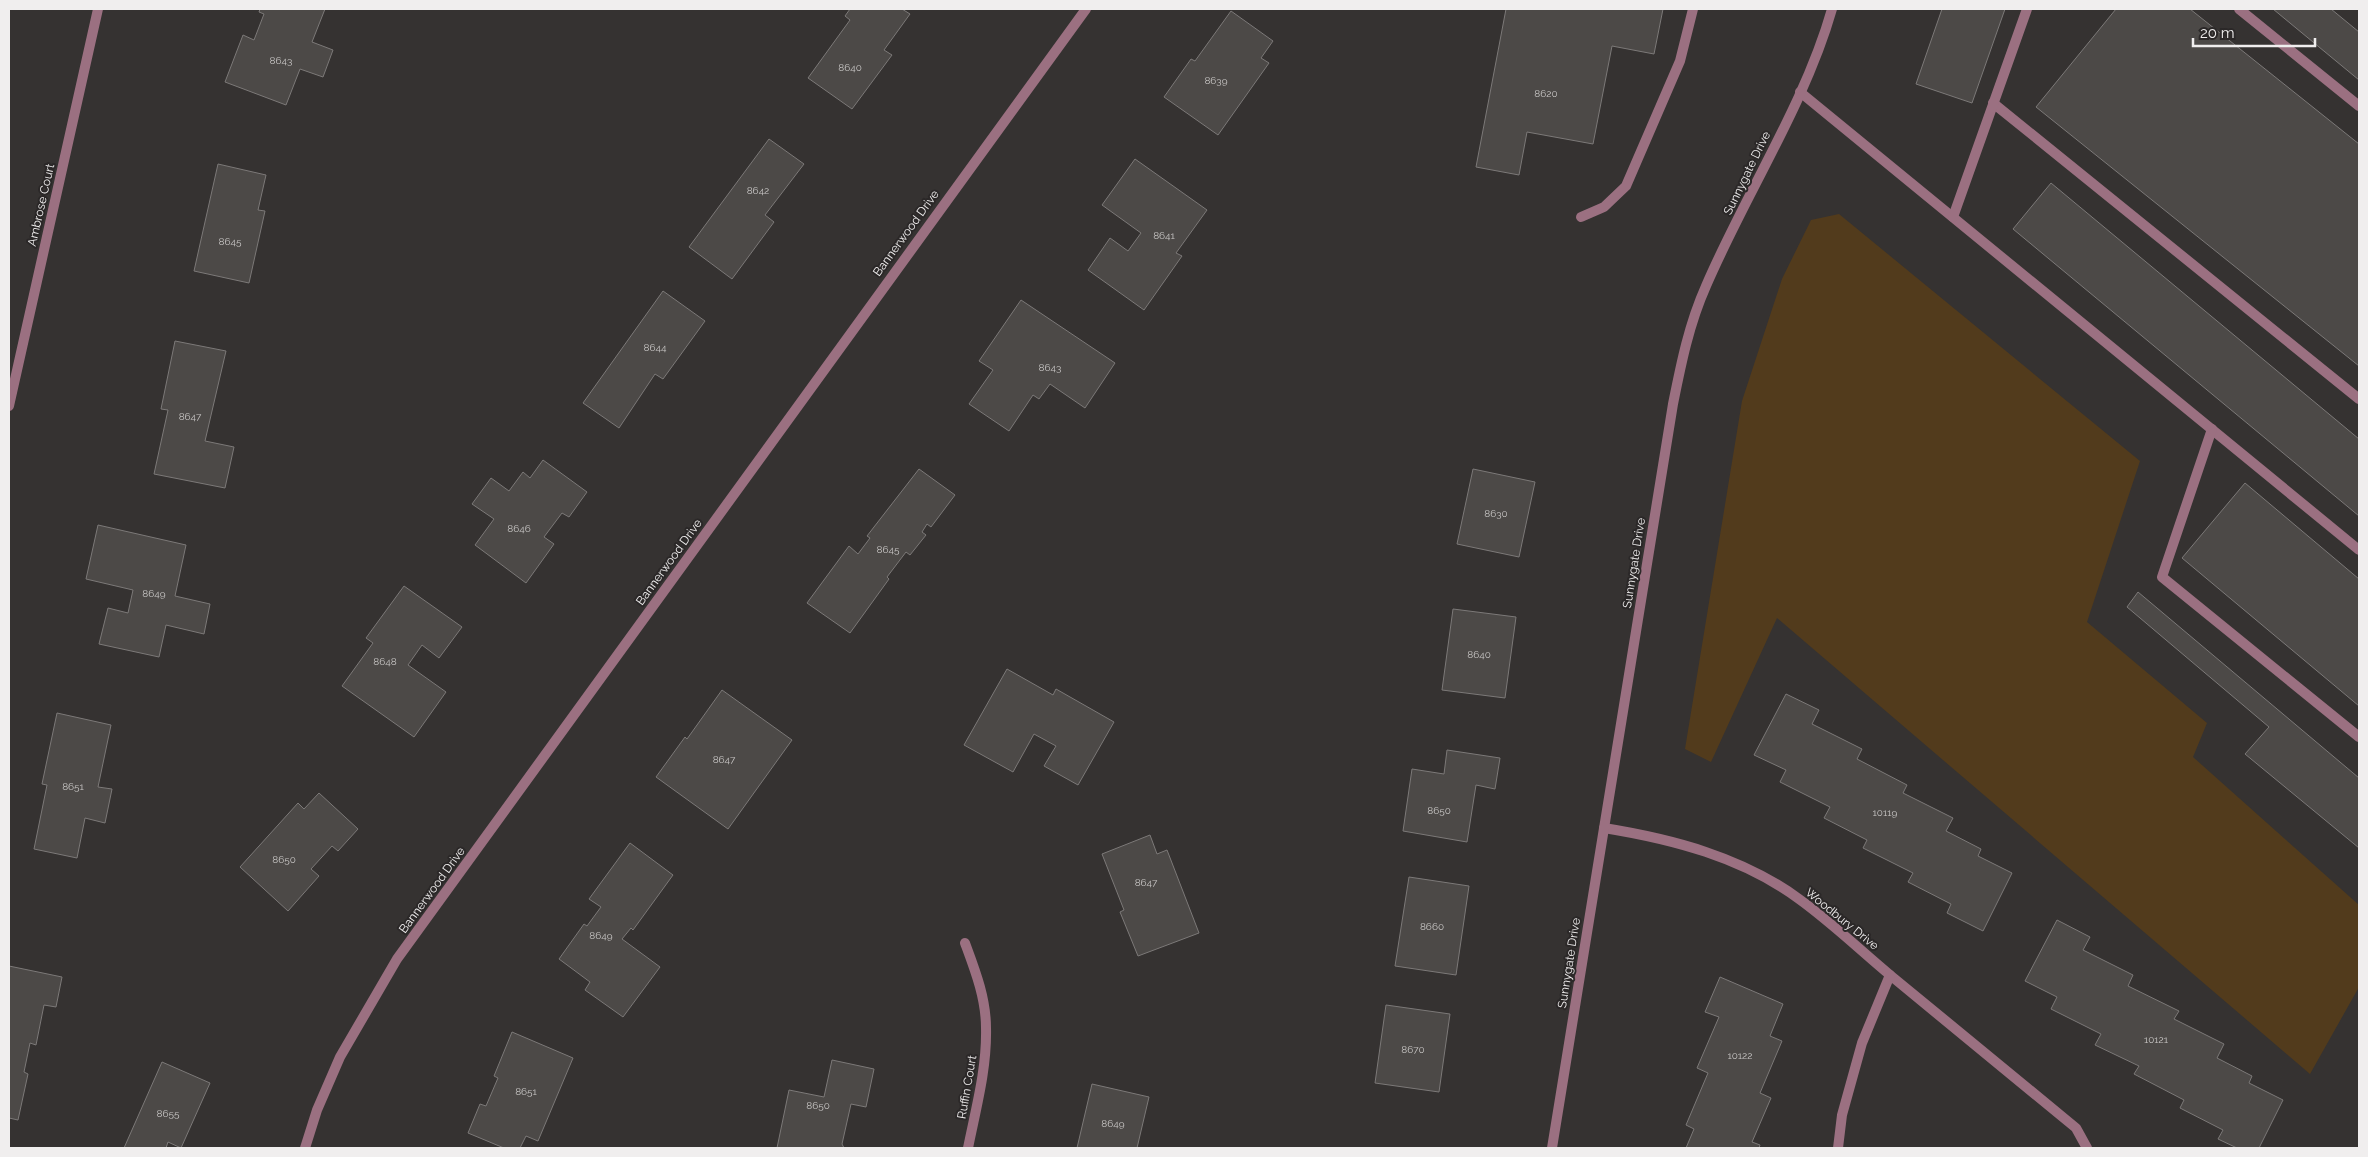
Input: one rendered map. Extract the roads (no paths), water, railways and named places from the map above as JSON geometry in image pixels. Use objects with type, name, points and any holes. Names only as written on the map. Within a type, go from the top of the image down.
[{"type":"street","name":"Ambrose Court","points":[[9,406],[98,9]]},
{"type":"street","name":"Bannerwood Drive","points":[[305,1148],[317,1110],[340,1057],[397,959],[894,270],[1086,9]]},
{"type":"street","points":[[1582,217],[1604,207],[1626,186],[1680,61],[1693,9]]},
{"type":"street","name":"Sunnygate Drive","points":[[1552,1148],[1673,404],[1692,324],[1705,287],[1800,92],[1827,27],[1832,9]]},
{"type":"street","points":[[1952,217],[2027,9]]},
{"type":"street","points":[[2239,9],[2359,106]]},
{"type":"street","points":[[1800,92],[2359,550]]},
{"type":"street","points":[[1994,103],[2359,399]]},
{"type":"street","points":[[2212,429],[2162,577],[2359,737]]},
{"type":"street","name":"Woodbury Drive","points":[[1604,828],[1655,836],[1705,851],[1765,878],[1799,899],[2076,1128],[2087,1148]]},
{"type":"street","name":"Ruffin Court","points":[[965,943],[978,979],[986,1026],[986,1064],[968,1148]]},
{"type":"street","points":[[1838,1148],[1842,1115],[1862,1043],[1890,975]]}]
